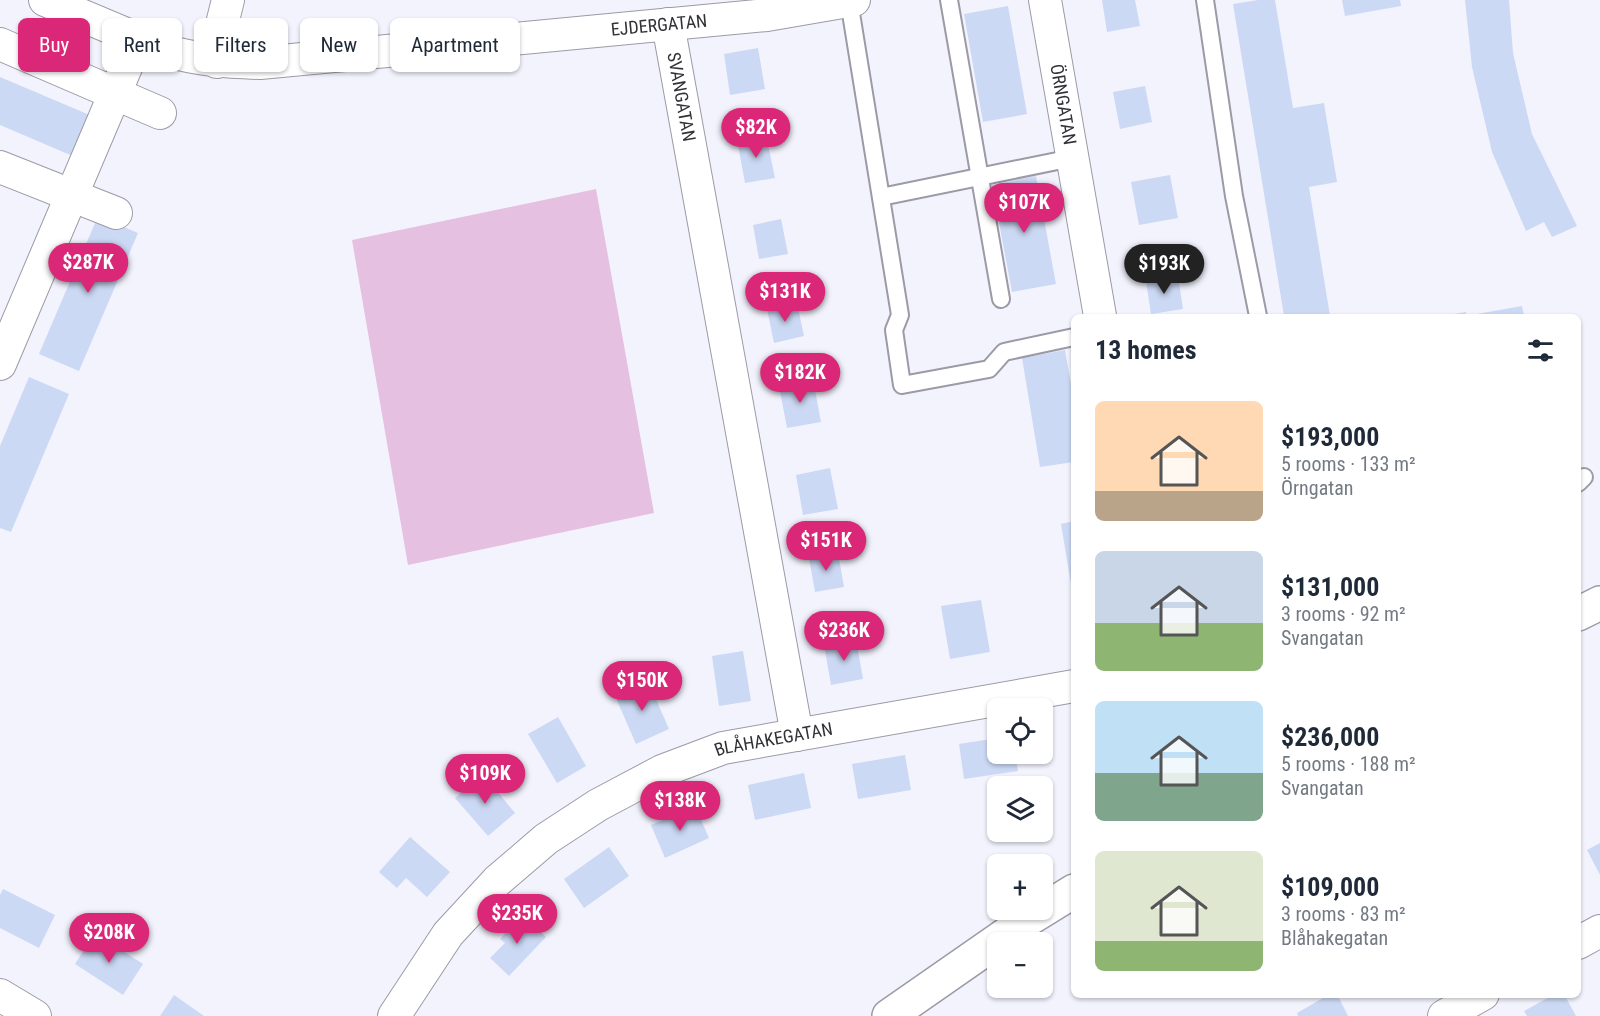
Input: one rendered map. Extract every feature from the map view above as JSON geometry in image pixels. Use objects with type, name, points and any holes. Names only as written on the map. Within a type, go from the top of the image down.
[{"type":"street","name":"EJDERGATAN","points":[[45,0],[102,24]]},
{"type":"street","points":[[224,18],[228,0]]},
{"type":"street","name":"EJDERGATAN","points":[[288,60],[668,24],[766,7],[851,0]]},
{"type":"street","name":"ÖRNGATAN","points":[[1045,0],[1100,314]]},
{"type":"street","name":"SVANGATAN","points":[[668,24],[797,735]]},
{"type":"street","points":[[0,44],[160,113]]},
{"type":"street","points":[[1,356],[124,72]]},
{"type":"street","points":[[0,167],[116,213]]},
{"type":"street","points":[[1581,612],[1600,603]]},
{"type":"street","name":"BLÅHAKEGATAN","points":[[394,1016],[448,934],[497,881],[546,839],[598,805],[662,771],[723,748],[1071,687]]},
{"type":"street","points":[[889,1016],[1027,920],[1071,893]]},
{"type":"street","points":[[1581,941],[1600,931]]},
{"type":"street","points":[[0,995],[36,1016]]},
{"type":"street","points":[[1443,1016],[1476,998]]},
{"type":"lane","points":[[851,0],[900,315],[894,330],[902,385],[989,369],[1004,352],[1071,338]]},
{"type":"lane","points":[[949,0],[1001,299]]},
{"type":"lane","points":[[1205,0],[1234,196],[1258,314]]},
{"type":"lane","points":[[881,197],[1072,158]]},
{"type":"shaded area","points":[[596,189],[654,513],[408,565],[352,240]]},
{"type":"building","points":[[1102,0],[1135,0],[1140,26],[1107,32]]},
{"type":"building","points":[[1275,0],[1293,108],[1324,103],[1337,182],[1309,187],[1330,314],[1284,314],[1233,4]]},
{"type":"building","points":[[1342,0],[1400,0],[1401,6],[1345,16]]},
{"type":"building","points":[[1465,0],[1509,0],[1513,53],[1532,134],[1577,226],[1552,237],[1544,222],[1526,231],[1492,152],[1472,67]]},
{"type":"building","points":[[1008,6],[1027,114],[983,122],[964,14]]},
{"type":"building","points":[[758,48],[765,89],[730,95],[724,54]]},
{"type":"building","points":[[0,77],[92,116],[75,157],[0,125]]},
{"type":"building","points":[[1145,86],[1152,122],[1120,129],[1113,92]]},
{"type":"building","points":[[766,135],[775,178],[745,183],[737,140]]},
{"type":"building","points":[[1170,175],[1178,218],[1139,225],[1131,182]]},
{"type":"building","points":[[1036,176],[1056,284],[1012,292],[992,185]]},
{"type":"building","points":[[98,216],[138,233],[79,371],[39,354]]},
{"type":"building","points":[[781,219],[788,254],[759,259],[753,225]]},
{"type":"building","points":[[1178,276],[1183,309],[1151,314],[1146,281]]},
{"type":"building","points":[[797,303],[804,336],[774,343],[767,309]]},
{"type":"building","points":[[1522,306],[1524,314],[1477,314]]},
{"type":"building","points":[[1065,350],[1071,384],[1071,462],[1040,467],[1022,358]]},
{"type":"building","points":[[29,377],[69,394],[11,532],[0,528],[0,446]]},
{"type":"building","points":[[813,379],[821,422],[787,428],[779,386]]},
{"type":"building","points":[[830,468],[838,509],[803,515],[796,475]]},
{"type":"building","points":[[1071,522],[1071,584],[1061,524]]},
{"type":"building","points":[[838,553],[844,587],[815,592],[809,558]]},
{"type":"building","points":[[981,600],[990,652],[950,659],[941,606]]},
{"type":"building","points":[[856,639],[863,679],[831,685],[824,645]]},
{"type":"building","points":[[743,651],[751,701],[719,706],[712,656]]},
{"type":"building","points":[[648,681],[669,729],[636,744],[615,696]]},
{"type":"building","points":[[558,717],[586,766],[557,783],[528,734]]},
{"type":"building","points":[[987,740],[987,764],[1017,764],[1018,771],[964,779],[959,744]]},
{"type":"building","points":[[905,755],[911,790],[858,799],[852,764]]},
{"type":"building","points":[[804,773],[811,808],[755,820],[748,785]]},
{"type":"building","points":[[483,774],[515,813],[488,836],[455,798]]},
{"type":"building","points":[[695,806],[709,838],[665,858],[651,825]]},
{"type":"building","points":[[410,837],[450,872],[427,897],[406,878],[397,888],[379,872]]},
{"type":"building","points":[[1600,843],[1600,875],[1587,850]]},
{"type":"building","points":[[609,847],[629,876],[584,908],[564,879]]},
{"type":"building","points":[[3,889],[55,915],[39,948],[0,928],[0,895]]},
{"type":"building","points":[[522,915],[546,937],[509,976],[490,958],[505,943],[500,939]]},
{"type":"building","points":[[95,933],[143,964],[123,995],[75,964]]},
{"type":"building","points":[[174,995],[204,1016],[160,1016]]},
{"type":"building","points":[[1323,998],[1339,998],[1348,1016],[1298,1016],[1297,1013]]},
{"type":"building","points":[[1548,998],[1566,998],[1576,1016],[1527,1016],[1524,1011]]}]
